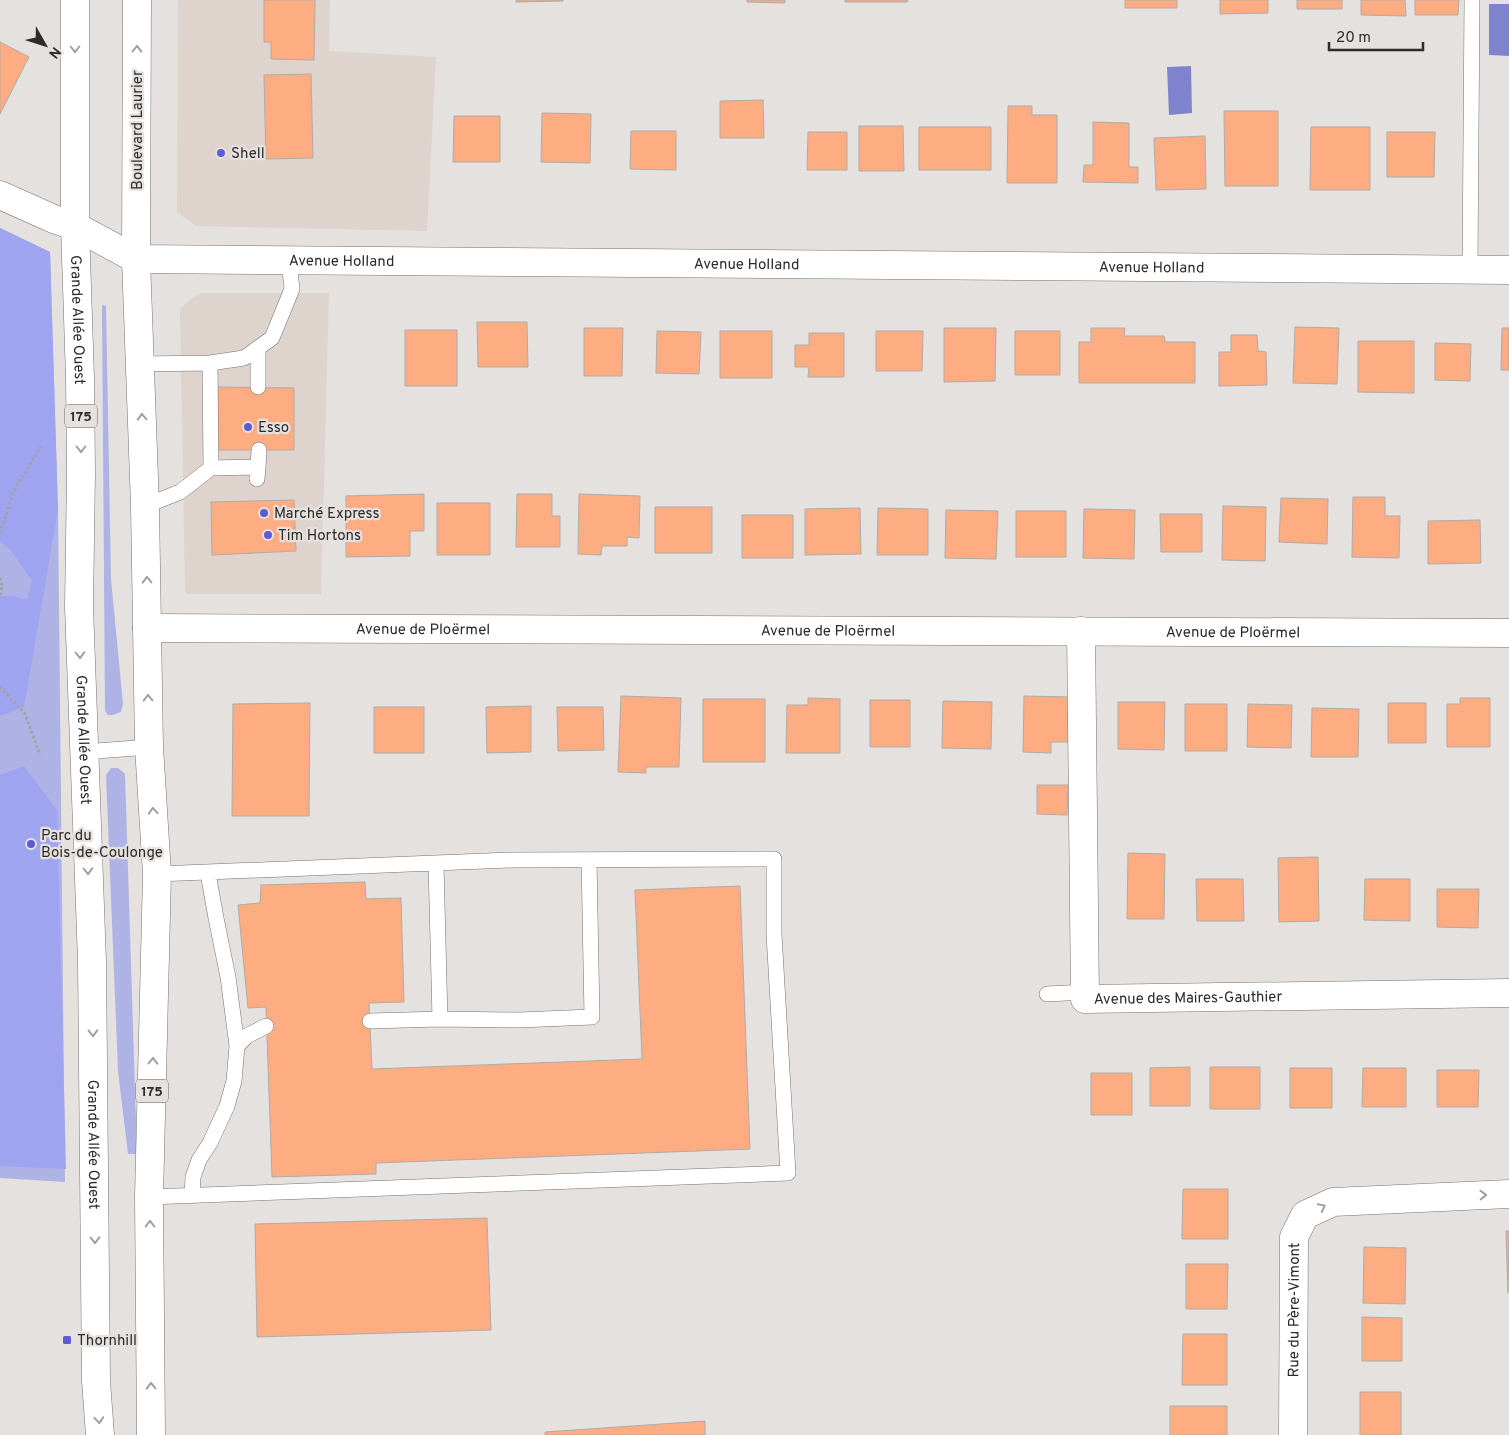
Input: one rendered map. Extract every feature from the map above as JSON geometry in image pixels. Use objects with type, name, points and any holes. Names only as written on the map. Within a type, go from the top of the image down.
[{"type":"main road","name":"175","points":[[75,226],[76,0]]},
{"type":"main road","name":"Boulevard Laurier","points":[[136,259],[137,0]]},
{"type":"main road","name":"Avenue Holland","points":[[0,195],[56,220],[75,226],[136,259],[1509,270]]},
{"type":"main road","name":"Grande Allée Ouest","points":[[75,226],[80,378],[79,607],[92,961],[96,1380],[100,1435]]},
{"type":"main road","name":"175","points":[[136,259],[145,506],[149,747],[157,874],[149,1198],[151,1435]]},
{"type":"main road","name":"Avenue de Ploërmel","points":[[147,628],[1509,633]]},
{"type":"main road","name":"Avenue des Maires-Gauthier","points":[[1080,631],[1085,999],[1509,993]]},
{"type":"main road","name":"Rue du Père-Vimont","points":[[1293,1435],[1294,1237],[1305,1215],[1333,1202],[1509,1194]]},
{"type":"lane","points":[[1470,270],[1472,0]]},
{"type":"lane","points":[[140,364],[210,363],[244,358],[272,338],[292,289],[289,260]]},
{"type":"lane","points":[[258,348],[258,388]]},
{"type":"lane","points":[[210,363],[211,468]]},
{"type":"lane","points":[[145,506],[180,492],[211,468],[257,473],[259,450]]},
{"type":"lane","points":[[84,752],[149,747]]},
{"type":"lane","points":[[149,1198],[788,1174],[775,943],[774,859],[513,860],[157,874]]},
{"type":"lane","points":[[370,1021],[440,1019],[519,1020],[592,1017],[589,860]]},
{"type":"lane","points":[[436,864],[440,1019]]},
{"type":"lane","points":[[192,1196],[193,1177],[199,1160],[228,1106],[234,1081],[237,1046],[230,994],[208,873]]},
{"type":"lane","points":[[1047,994],[1085,992]]},
{"type":"lane","points":[[237,1046],[247,1036],[266,1026]]},
{"type":"path","points":[[0,533],[13,493],[41,446]]},
{"type":"path","points":[[0,578],[2,585],[0,596]]},
{"type":"path","points":[[0,687],[25,714],[40,755]]},
{"type":"shaded area","points":[[178,0],[330,0],[329,51],[436,57],[427,231],[196,226],[177,212]]},
{"type":"shaded area","points":[[1489,4],[1509,4],[1509,56],[1489,55]]},
{"type":"shaded area","points":[[1191,66],[1192,113],[1169,115],[1167,67]]},
{"type":"shaded area","name":"Parc du Bois-de-Coulonge","points":[[0,228],[50,252],[58,510],[65,1182],[0,1178]]},
{"type":"shaded area","points":[[0,228],[50,252],[58,510],[24,707],[0,716],[0,596],[13,596],[27,600],[32,581],[10,549],[0,541]]},
{"type":"shaded area","points":[[201,293],[329,293],[321,594],[188,594],[185,592],[180,309]]},
{"type":"shaded area","points":[[102,305],[106,306],[111,579],[123,704],[121,712],[113,715],[108,715],[105,711]]},
{"type":"shaded area","points":[[24,766],[57,810],[66,1169],[0,1166],[0,775]]},
{"type":"shaded area","points":[[111,768],[118,768],[125,774],[137,1154],[128,1154],[118,1071],[106,775]]},
{"type":"building","points":[[264,0],[315,0],[314,60],[271,59],[271,42],[264,42]]},
{"type":"building","points":[[516,0],[563,0],[563,1],[516,2]]},
{"type":"building","points":[[747,0],[785,0],[785,3],[747,2]]},
{"type":"building","points":[[845,0],[908,0],[907,2],[845,2]]},
{"type":"building","points":[[1125,0],[1177,0],[1177,8],[1125,8]]},
{"type":"building","points":[[1220,0],[1268,0],[1268,13],[1220,14]]},
{"type":"building","points":[[1297,0],[1342,0],[1342,9],[1297,9]]},
{"type":"building","points":[[1361,0],[1405,0],[1406,16],[1361,15]]},
{"type":"building","points":[[1415,0],[1459,0],[1458,15],[1415,15]]},
{"type":"building","points":[[0,42],[29,57],[0,114]]},
{"type":"building","points":[[311,74],[313,158],[266,159],[264,75]]},
{"type":"building","points":[[763,100],[764,138],[720,138],[720,101]]},
{"type":"building","points":[[1008,106],[1032,106],[1032,115],[1057,115],[1057,183],[1007,183]]},
{"type":"building","points":[[1224,111],[1278,111],[1278,186],[1225,186]]},
{"type":"building","points":[[542,113],[591,114],[590,163],[541,162]]},
{"type":"building","points":[[454,116],[500,116],[500,162],[453,162]]},
{"type":"building","points":[[1093,122],[1129,123],[1129,167],[1138,167],[1138,183],[1083,182],[1084,165],[1093,165]]},
{"type":"building","points":[[859,126],[903,126],[904,171],[859,171]]},
{"type":"building","points":[[919,127],[991,127],[991,170],[919,170]]},
{"type":"building","points":[[1311,127],[1370,127],[1370,190],[1310,190]]},
{"type":"building","points":[[631,131],[676,131],[676,170],[630,169]]},
{"type":"building","points":[[808,132],[847,132],[847,170],[807,170]]},
{"type":"building","points":[[1387,132],[1435,132],[1434,177],[1387,177]]},
{"type":"building","points":[[1205,136],[1206,189],[1156,190],[1154,138]]},
{"type":"building","points":[[477,322],[527,322],[528,367],[478,367]]},
{"type":"building","points":[[1295,327],[1339,328],[1337,384],[1293,383]]},
{"type":"building","points":[[584,328],[623,328],[622,376],[584,376]]},
{"type":"building","points":[[944,328],[996,328],[995,381],[944,382]]},
{"type":"building","points":[[1091,328],[1125,328],[1124,336],[1164,336],[1165,342],[1195,342],[1195,383],[1079,383],[1079,342],[1091,342]]},
{"type":"building","points":[[1502,328],[1509,328],[1509,370],[1501,370]]},
{"type":"building","points":[[405,330],[457,330],[457,386],[405,386]]},
{"type":"building","points":[[657,331],[701,332],[699,374],[656,373]]},
{"type":"building","points":[[720,331],[772,331],[772,378],[720,378]]},
{"type":"building","points":[[876,331],[923,331],[922,371],[876,371]]},
{"type":"building","points":[[1015,331],[1060,331],[1060,375],[1015,375]]},
{"type":"building","points":[[809,333],[844,333],[844,377],[808,377],[809,367],[795,367],[795,345],[809,345]]},
{"type":"building","points":[[1231,335],[1257,335],[1258,351],[1266,352],[1267,385],[1219,386],[1219,352],[1231,352]]},
{"type":"building","points":[[1358,341],[1414,341],[1414,393],[1358,392]]},
{"type":"building","points":[[1435,343],[1471,344],[1470,381],[1435,380]]},
{"type":"building","points":[[216,387],[294,388],[294,450],[216,450]]},
{"type":"building","points":[[424,494],[424,531],[410,531],[410,556],[346,557],[346,496]]},
{"type":"building","points":[[517,494],[552,494],[552,516],[560,516],[560,547],[516,547]]},
{"type":"building","points":[[579,494],[640,496],[639,538],[627,537],[627,546],[602,546],[601,555],[578,554]]},
{"type":"building","points":[[1353,497],[1385,497],[1385,516],[1400,516],[1399,558],[1352,557]]},
{"type":"building","points":[[1281,498],[1328,499],[1327,544],[1279,542]]},
{"type":"building","points":[[294,500],[296,551],[212,555],[211,502]]},
{"type":"building","points":[[437,503],[490,503],[490,555],[437,555]]},
{"type":"building","points":[[1223,506],[1266,507],[1265,561],[1222,560]]},
{"type":"building","points":[[655,507],[712,507],[712,553],[655,553]]},
{"type":"building","points":[[860,508],[861,554],[805,555],[805,509]]},
{"type":"building","points":[[878,508],[928,509],[928,555],[877,555]]},
{"type":"building","points":[[1084,509],[1135,510],[1134,559],[1083,558]]},
{"type":"building","points":[[946,510],[998,511],[996,559],[945,558]]},
{"type":"building","points":[[1016,511],[1066,511],[1066,557],[1016,557]]},
{"type":"building","points":[[1160,514],[1202,514],[1202,552],[1161,552]]},
{"type":"building","points":[[742,515],[793,515],[793,558],[742,558]]},
{"type":"building","points":[[1480,520],[1481,563],[1428,564],[1428,521]]},
{"type":"building","points":[[621,696],[681,698],[679,767],[646,767],[646,773],[618,772]]},
{"type":"building","points":[[1024,696],[1072,697],[1071,742],[1051,742],[1051,753],[1023,752]]},
{"type":"building","points":[[808,698],[840,699],[840,753],[786,753],[787,705],[808,705]]},
{"type":"building","points":[[1460,698],[1490,698],[1490,747],[1447,747],[1447,704],[1460,704]]},
{"type":"building","points":[[703,699],[765,699],[765,762],[703,762]]},
{"type":"building","points":[[870,700],[910,700],[910,747],[870,747]]},
{"type":"building","points":[[943,701],[992,702],[991,749],[942,748]]},
{"type":"building","points":[[1118,702],[1165,702],[1164,750],[1118,749]]},
{"type":"building","points":[[310,703],[309,816],[232,816],[233,704]]},
{"type":"building","points":[[1388,703],[1426,703],[1426,743],[1388,743]]},
{"type":"building","points":[[1185,704],[1227,704],[1227,751],[1185,751]]},
{"type":"building","points":[[1248,704],[1292,705],[1291,748],[1247,747]]},
{"type":"building","points":[[531,706],[531,752],[487,753],[486,707]]},
{"type":"building","points":[[374,707],[424,707],[424,753],[374,753]]},
{"type":"building","points":[[557,707],[603,707],[604,750],[558,751]]},
{"type":"building","points":[[1312,708],[1359,709],[1358,757],[1311,757]]},
{"type":"building","points":[[1037,785],[1068,785],[1067,815],[1037,814]]},
{"type":"building","points":[[1128,853],[1165,854],[1164,919],[1127,919]]},
{"type":"building","points":[[1318,857],[1319,921],[1279,922],[1278,858]]},
{"type":"building","points":[[1196,879],[1243,879],[1244,921],[1197,921]]},
{"type":"building","points":[[1365,879],[1410,879],[1410,921],[1364,920]]},
{"type":"building","points":[[365,882],[366,899],[401,898],[404,1002],[369,1003],[372,1069],[642,1059],[635,890],[740,886],[750,1149],[376,1163],[376,1174],[272,1177],[266,1007],[248,1008],[238,905],[260,903],[261,885]]},
{"type":"building","points":[[1437,889],[1479,889],[1478,928],[1437,927]]},
{"type":"building","points":[[1190,1067],[1190,1106],[1150,1106],[1150,1068]]},
{"type":"building","points":[[1210,1067],[1260,1067],[1260,1109],[1210,1109]]},
{"type":"building","points":[[1290,1068],[1332,1068],[1332,1108],[1290,1108]]},
{"type":"building","points":[[1363,1068],[1406,1068],[1406,1107],[1362,1107]]},
{"type":"building","points":[[1437,1070],[1479,1070],[1478,1107],[1437,1107]]},
{"type":"building","points":[[1091,1073],[1132,1073],[1132,1115],[1091,1115]]},
{"type":"building","points":[[1183,1189],[1228,1189],[1228,1239],[1182,1239]]},
{"type":"building","points":[[487,1218],[491,1330],[257,1337],[255,1224]]},
{"type":"building","points":[[1506,1231],[1509,1231],[1508,1293]]},
{"type":"building","points":[[1364,1247],[1406,1248],[1405,1304],[1363,1303]]},
{"type":"building","points":[[1186,1264],[1228,1264],[1227,1309],[1186,1309]]},
{"type":"building","points":[[1362,1317],[1402,1318],[1402,1361],[1362,1361]]},
{"type":"building","points":[[1183,1334],[1227,1334],[1227,1385],[1182,1385]]},
{"type":"building","points":[[1360,1392],[1401,1392],[1401,1435],[1360,1435]]},
{"type":"building","points":[[1170,1406],[1227,1406],[1227,1435],[1170,1435]]},
{"type":"building","points":[[705,1421],[705,1435],[545,1435],[545,1432]]},
{"type":"place","name":"Shell","points":[[221,153]]},
{"type":"place","name":"Esso","points":[[248,427]]},
{"type":"place","name":"Marché Express","points":[[264,513]]},
{"type":"place","name":"Tim Hortons","points":[[268,535]]},
{"type":"place","name":"Parc du Bois-de-Coulonge","points":[[31,844]]},
{"type":"place","name":"Thornhill","points":[[67,1340]]}]
